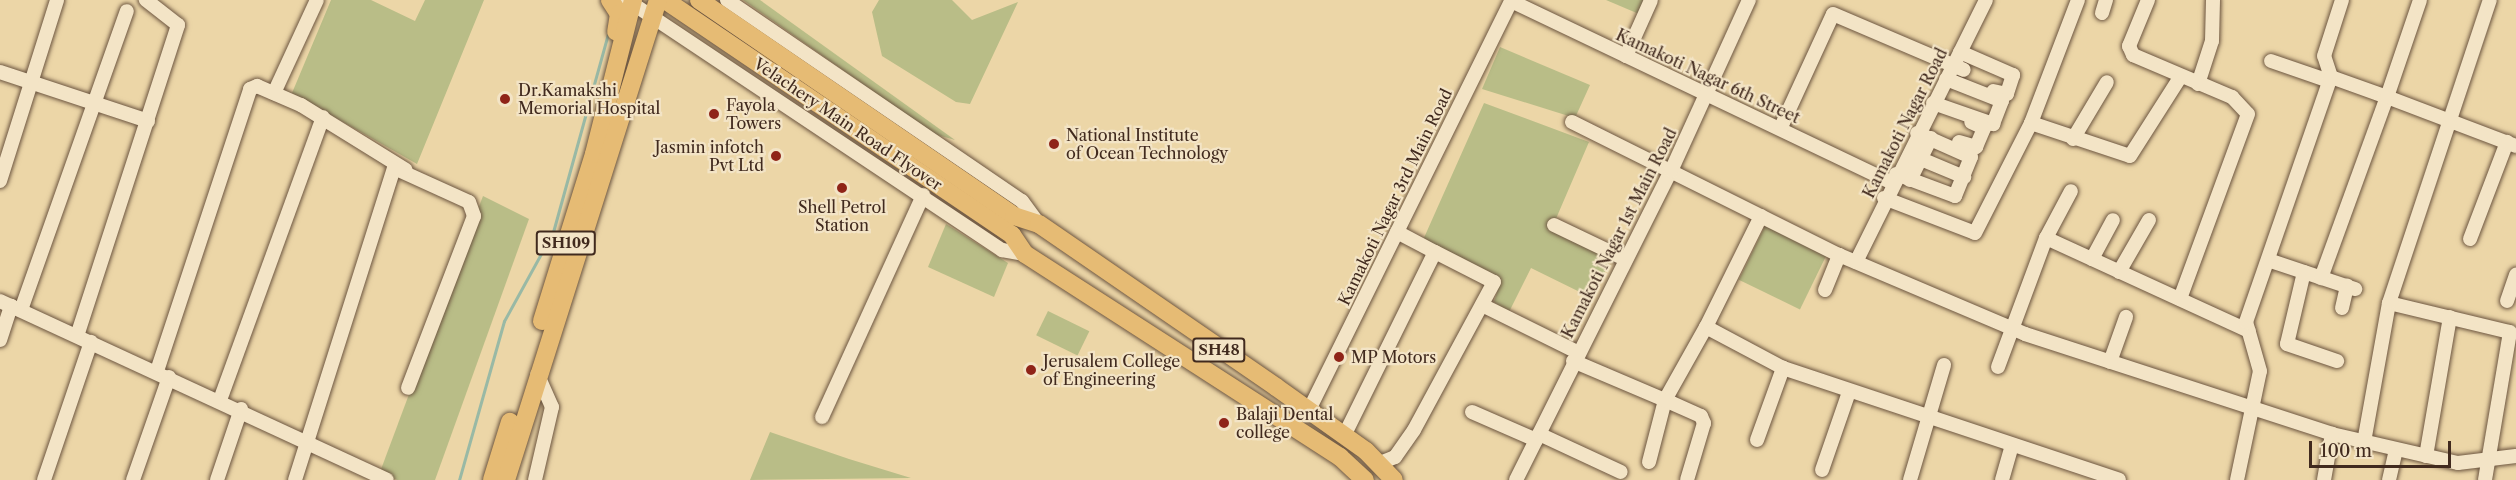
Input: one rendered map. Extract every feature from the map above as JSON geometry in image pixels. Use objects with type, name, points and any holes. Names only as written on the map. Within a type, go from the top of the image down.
[{"type":"main road","points":[[600,130],[595,117],[620,20],[610,0]]},
{"type":"main road","name":"SH109","points":[[506,480],[537,374],[658,0]]},
{"type":"main road","name":"Velachery Main Road Flyover","points":[[664,0],[1012,235],[1025,254]]},
{"type":"main road","name":"Velachery Main Road Flyover","points":[[699,0],[974,186],[1014,216],[1039,224]]},
{"type":"main road","name":"SH109","points":[[492,480],[600,130],[631,1]]},
{"type":"main road","name":"SH48","points":[[1039,224],[1302,405],[1380,463],[1394,480]]},
{"type":"main road","name":"SH48","points":[[1025,254],[1281,422],[1365,480]]},
{"type":"main road","points":[[1281,422],[1302,405]]},
{"type":"street","points":[[0,182],[57,0]]},
{"type":"street","points":[[77,336],[178,25],[163,4],[146,0]]},
{"type":"street","points":[[274,93],[317,0]]},
{"type":"street","points":[[727,0],[1022,201],[1039,224]]},
{"type":"street","name":"Kamakoti Nagar 6th Street","points":[[1512,0],[1626,56],[1894,178],[1910,180],[1952,198],[1964,177]]},
{"type":"street","name":"Kamakoti Nagar 3rd Main Road","points":[[1302,405],[1396,232],[1512,0]]},
{"type":"street","points":[[1626,56],[1651,0]]},
{"type":"street","name":"Kamakoti Nagar 1st Main Road","points":[[1516,480],[1575,356],[1671,171],[1749,0]]},
{"type":"street","name":"Kamakoti Nagar Road","points":[[1856,262],[1884,198],[1932,105],[1959,66],[1986,0]]},
{"type":"street","points":[[1884,198],[1975,233],[2031,123],[2078,0]]},
{"type":"street","points":[[2148,0],[2130,51],[2179,79],[2232,98],[2248,114],[2180,299]]},
{"type":"street","points":[[2198,84],[2212,41],[2213,0]]},
{"type":"street","points":[[2237,480],[2260,371],[2246,322],[2330,79],[2324,56],[2343,0]]},
{"type":"street","points":[[2321,278],[2420,0]]},
{"type":"street","points":[[2364,442],[2389,303],[2490,0]]},
{"type":"street","points":[[631,1],[652,18],[923,195],[1002,250],[1025,254]]},
{"type":"street","points":[[0,340],[11,306],[94,103],[127,11]]},
{"type":"street","points":[[1781,127],[1833,14],[1959,66],[2002,100],[1993,124],[1932,105]]},
{"type":"street","points":[[2271,61],[2387,97],[2511,144],[2470,239]]},
{"type":"street","points":[[0,72],[148,122]]},
{"type":"street","points":[[2031,123],[2073,139],[2130,156],[2179,79]]},
{"type":"street","points":[[2073,139],[2107,82]]},
{"type":"street","points":[[133,480],[250,89],[258,86],[323,117],[404,164],[407,171]]},
{"type":"street","points":[[1919,131],[1976,145],[1983,127],[1932,105]]},
{"type":"street","points":[[220,400],[323,117]]},
{"type":"street","points":[[1572,122],[1839,255],[2012,328],[2332,435],[2477,465],[2488,460],[2516,456]]},
{"type":"street","points":[[1919,131],[1971,157],[1964,177],[1921,159]]},
{"type":"street","points":[[1910,180],[1932,138]]},
{"type":"street","points":[[295,480],[387,177],[394,168],[407,171],[469,202],[474,216],[408,388]]},
{"type":"street","points":[[1998,367],[2046,238],[2071,191]]},
{"type":"street","points":[[822,417],[923,195]]},
{"type":"street","points":[[1649,462],[1665,400],[1706,327],[1761,216]]},
{"type":"street","points":[[2092,259],[2113,220]]},
{"type":"street","points":[[2119,272],[2149,220]]},
{"type":"street","points":[[1554,225],[1625,259]]},
{"type":"street","points":[[1380,463],[1395,457],[1414,430],[1494,282],[1396,232]]},
{"type":"street","points":[[2046,238],[2249,331]]},
{"type":"street","points":[[1344,436],[1435,252]]},
{"type":"street","points":[[1825,290],[1839,255]]},
{"type":"street","points":[[2268,260],[2351,288],[2342,308]]},
{"type":"street","points":[[2304,272],[2288,344],[2337,361]]},
{"type":"street","points":[[2507,301],[2516,275]]},
{"type":"street","points":[[2389,303],[2510,332],[2485,480]]},
{"type":"street","points":[[1482,305],[1575,356],[1701,416],[1704,423],[1687,480]]},
{"type":"street","points":[[11,306],[220,400],[384,479]]},
{"type":"street","points":[[2110,362],[2126,317]]},
{"type":"street","points":[[2426,456],[2450,317]]},
{"type":"street","points":[[1706,327],[1784,368],[1926,420],[2120,480]]},
{"type":"street","points":[[44,480],[91,342]]},
{"type":"street","points":[[1910,480],[1944,365]]},
{"type":"street","points":[[1757,440],[1784,368]]},
{"type":"street","points":[[535,480],[552,407],[537,374]]},
{"type":"street","points":[[1822,470],[1849,392]]},
{"type":"street","points":[[217,480],[241,410]]},
{"type":"street","points":[[1472,412],[1621,472]]},
{"type":"street","points":[[2324,480],[2332,435]]},
{"type":"street","points":[[2002,480],[2011,448]]},
{"type":"street","points":[[2389,480],[2396,450]]},
{"type":"green space","points":[[331,0],[371,0],[415,21],[425,0],[484,0],[417,164],[292,93]]},
{"type":"green space","points":[[743,0],[760,0],[955,140],[934,134]]},
{"type":"green space","points":[[879,0],[952,0],[972,20],[1018,2],[970,104],[956,102],[882,56],[872,12]]},
{"type":"green space","points":[[1606,0],[1645,0],[1639,14]]},
{"type":"green space","points":[[1500,47],[1590,85],[1575,118],[1482,89]]},
{"type":"green space","points":[[1484,103],[1589,142],[1555,221],[1615,252],[1592,298],[1531,268],[1509,312],[1494,302],[1500,283],[1423,240]]},
{"type":"green space","points":[[483,196],[529,219],[435,480],[397,480],[380,472]]},
{"type":"green space","points":[[946,224],[1008,263],[994,297],[928,267]]},
{"type":"green space","points":[[1766,224],[1827,254],[1800,310],[1739,280]]},
{"type":"green space","points":[[1048,311],[1089,331],[1078,355],[1036,335]]},
{"type":"green space","points":[[770,432],[849,459],[911,478],[750,480]]},
{"type":"waterway","points":[[459,480],[504,321],[553,232],[608,34]]},
{"type":"place","name":"Dr.Kamakshi Memorial Hospital","points":[[505,99]]},
{"type":"place","name":"Fayola Towers","points":[[714,114]]},
{"type":"place","name":"National Institute of Ocean Technology","points":[[1054,144]]},
{"type":"place","name":"Jasmin infotch Pvt Ltd","points":[[776,156]]},
{"type":"place","name":"Shell Petrol Station","points":[[842,188]]},
{"type":"place","name":"MP Motors","points":[[1339,357]]},
{"type":"place","name":"Jerusalem College of Engineering","points":[[1031,370]]},
{"type":"place","name":"Balaji Dental college","points":[[1224,423]]}]
